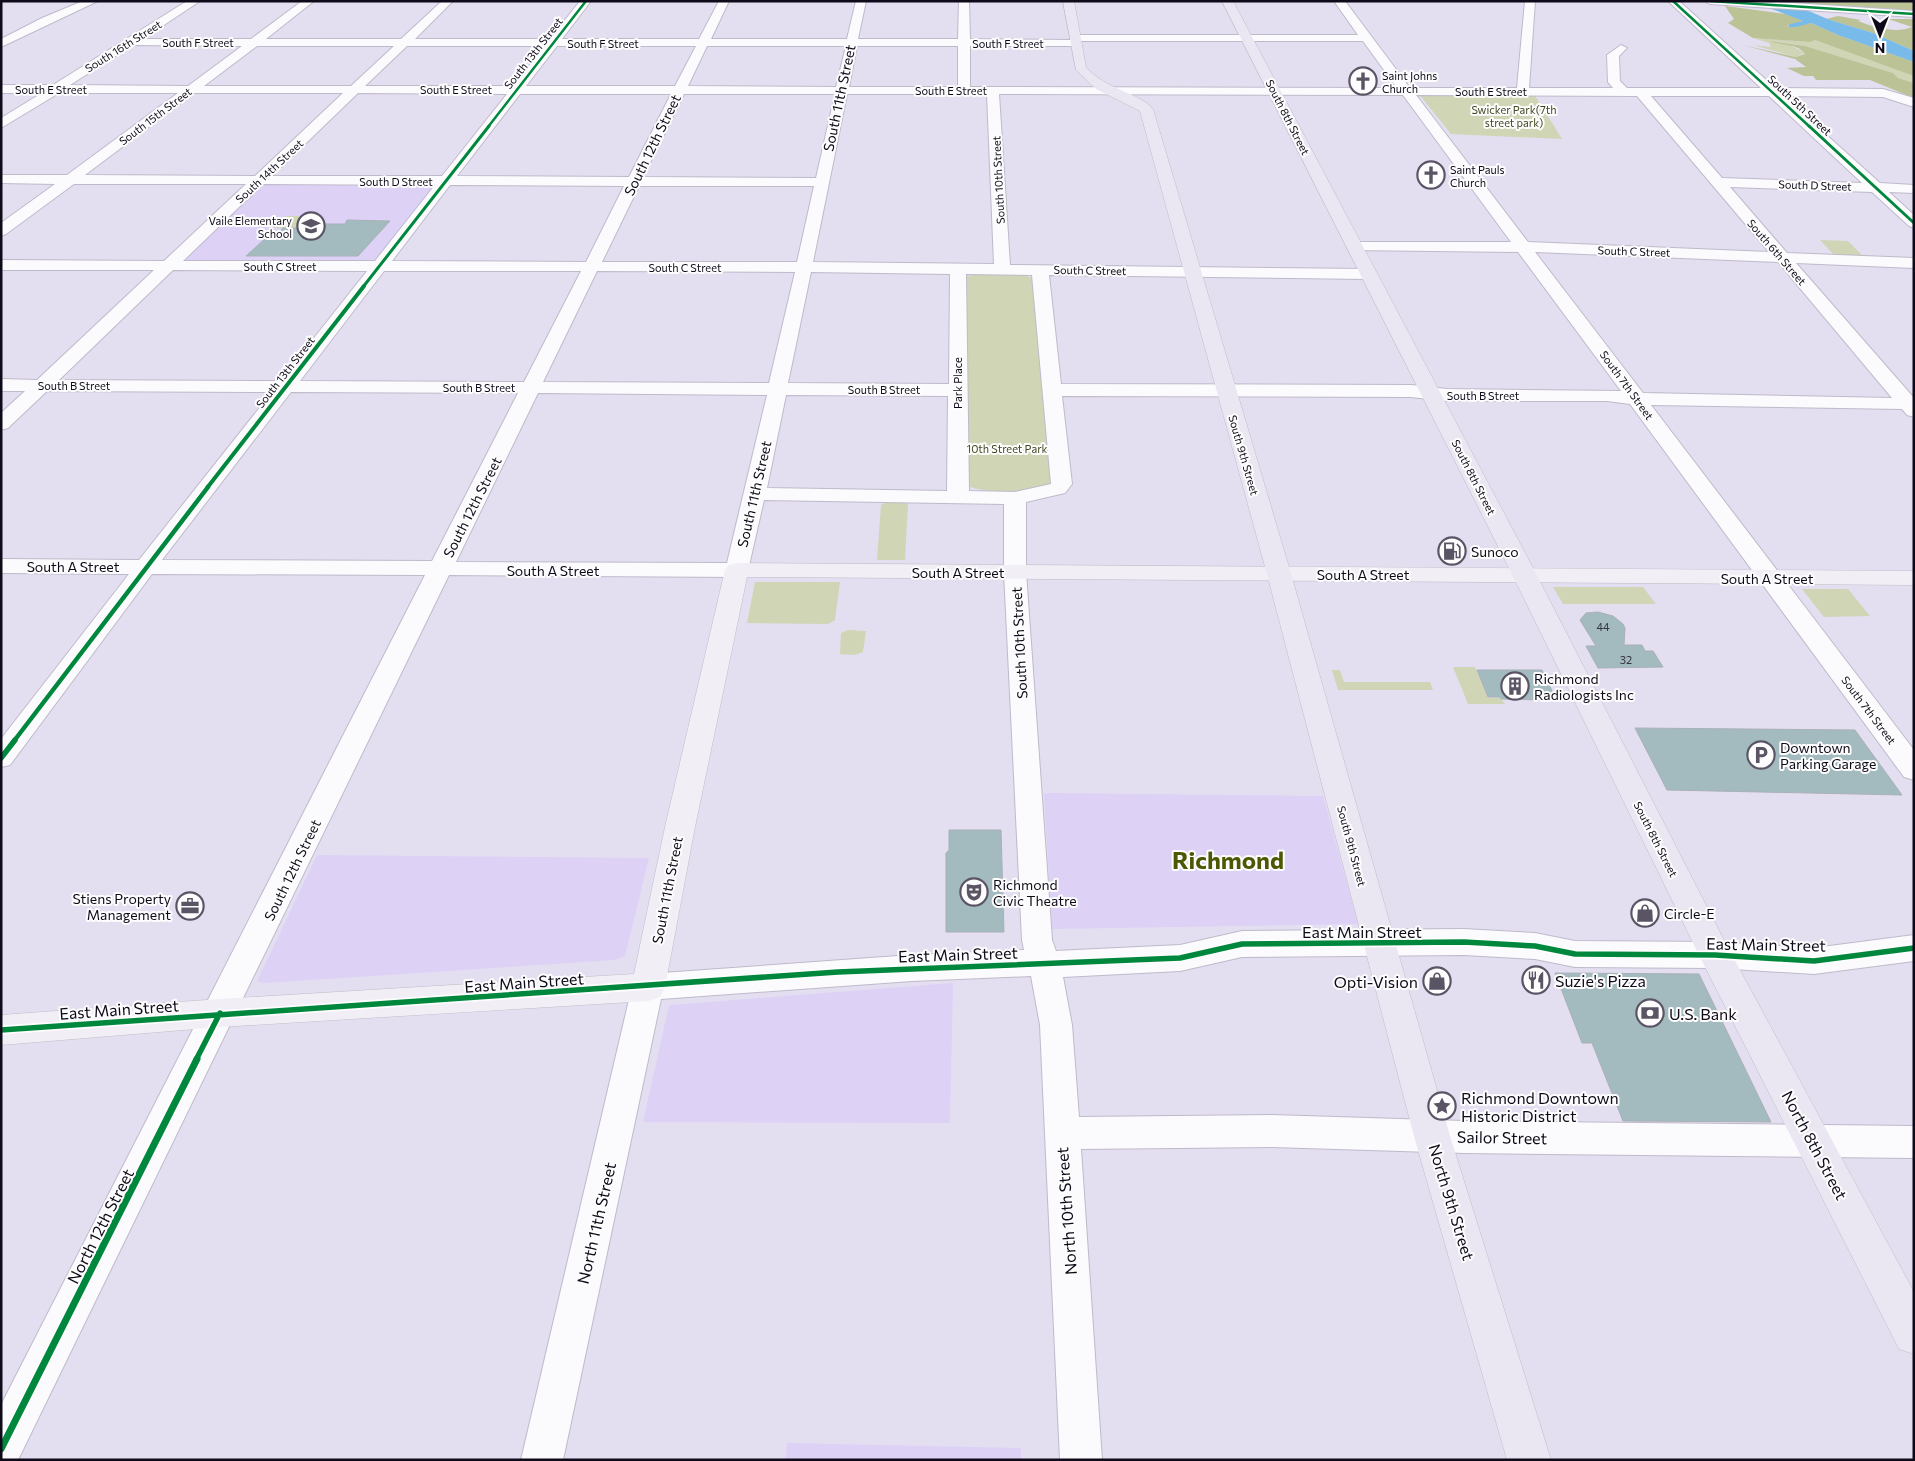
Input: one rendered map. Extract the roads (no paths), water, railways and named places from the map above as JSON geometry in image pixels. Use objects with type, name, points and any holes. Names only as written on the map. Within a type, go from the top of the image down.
[{"type":"highway","name":"South 9th Street","points":[[1068,1],[1082,71],[1091,80],[1146,109],[1191,272],[1279,574],[1379,943]]},
{"type":"highway","name":"South 8th Street","points":[[1227,1],[1524,574],[1715,955]]},
{"type":"highway","name":"North 9th Street","points":[[1379,943],[1432,1136],[1529,1460]]},
{"type":"highway","name":"North 8th Street","points":[[1715,955],[1914,1334]]},
{"type":"main road","name":"South A Street","points":[[737,570],[1914,578]]},
{"type":"main road","name":"South 11th Street","points":[[648,987],[680,827],[737,570]]},
{"type":"main road","name":"East Main Street","points":[[1,1030],[648,987]]},
{"type":"street","points":[[1,44],[46,20],[93,1]]},
{"type":"street","name":"South 16th Street","points":[[1,124],[195,1]]},
{"type":"street","name":"South 15th Street","points":[[1,231],[309,1]]},
{"type":"street","name":"South 14th Street","points":[[1,424],[448,1]]},
{"type":"street","name":"South 13th Street","points":[[1,758],[146,566],[586,1]]},
{"type":"street","name":"South 12th Street","points":[[220,1014],[724,1]]},
{"type":"street","name":"South 11th Street","points":[[737,570],[861,1]]},
{"type":"street","points":[[964,1],[964,90]]},
{"type":"street","name":"South 7th Street","points":[[1340,1],[1914,770]]},
{"type":"street","points":[[1523,91],[1530,1]]},
{"type":"street","name":"South 5th Street","points":[[1673,1],[1914,223]]},
{"type":"street","points":[[1710,1],[1914,14]]},
{"type":"street","points":[[1,31],[25,31]]},
{"type":"street","name":"South F Street","points":[[130,42],[964,43],[1076,40],[1366,38]]},
{"type":"street","points":[[1621,48],[1613,54],[1614,82],[1623,91]]},
{"type":"street","name":"South E Street","points":[[1,89],[1623,91],[1882,93],[1900,97],[1914,103]]},
{"type":"street","name":"South 10th Street","points":[[993,90],[1002,269]]},
{"type":"street","name":"South 6th Street","points":[[1640,92],[1912,406]]},
{"type":"street","name":"South D Street","points":[[1,179],[821,182]]},
{"type":"street","name":"South D Street","points":[[1717,182],[1914,189]]},
{"type":"street","name":"South C Street","points":[[1355,247],[1525,247],[1914,263]]},
{"type":"street","name":"South C Street","points":[[1,264],[803,267],[1368,274]]},
{"type":"street","name":"Park Place","points":[[958,269],[956,390],[958,497]]},
{"type":"street","points":[[755,494],[1015,498],[1050,492],[1060,487],[1040,270]]},
{"type":"street","name":"South B Street","points":[[1,385],[956,390]]},
{"type":"street","name":"South B Street","points":[[1052,390],[1606,395],[1638,399],[1738,400],[1912,406]]},
{"type":"street","name":"South 10th Street","points":[[1015,498],[1015,572],[1037,940],[1045,964]]},
{"type":"street","name":"South A Street","points":[[1,566],[737,570]]},
{"type":"street","points":[[1887,734],[1914,734]]},
{"type":"street","name":"East Main Street","points":[[648,987],[857,971],[1010,963],[1045,964],[1180,958],[1242,944],[1464,942],[1535,946],[1575,954],[1715,955],[1814,961],[1894,949],[1914,948]]},
{"type":"street","name":"North 10th Street","points":[[1045,964],[1056,1025],[1081,1460]]},
{"type":"street","name":"North 11th Street","points":[[542,1460],[648,987]]},
{"type":"street","name":"North 12th Street","points":[[1,1449],[220,1014]]},
{"type":"street","name":"Sailor Street","points":[[1061,1133],[1272,1131],[1432,1136],[1914,1142]]},
{"type":"water","points":[[1761,1],[1785,1],[1830,20],[1873,33],[1914,51],[1914,62],[1838,35],[1811,23],[1788,27],[1790,24],[1803,21],[1772,9]]},
{"type":"place","name":"Saint Johns Church","points":[[1363,81]]},
{"type":"place","name":"Saint Pauls Church","points":[[1431,175]]},
{"type":"place","name":"Vaile Elementary School","points":[[311,226]]},
{"type":"place","name":"Sunoco","points":[[1452,551]]},
{"type":"place","name":"Richmond Radiologists Inc","points":[[1515,686]]},
{"type":"place","name":"Downtown Parking Garage","points":[[1761,755]]},
{"type":"place","name":"Richmond Civic Theatre","points":[[974,892]]},
{"type":"place","name":"Stiens Property Management","points":[[190,906]]},
{"type":"place","name":"Circle-E","points":[[1645,913]]},
{"type":"place","name":"Suzie's Pizza","points":[[1536,980]]},
{"type":"place","name":"Opti-Vision","points":[[1437,981]]},
{"type":"place","name":"U.S. Bank","points":[[1650,1013]]},
{"type":"place","name":"Richmond Downtown Historic District","points":[[1442,1106]]},
{"type":"district","name":"Richmond","points":[[1228,859]]},
{"type":"park label","name":"Swicker Park(7th street park)","points":[[1514,115]]},
{"type":"park label","name":"10th Street Park","points":[[1007,448]]}]
